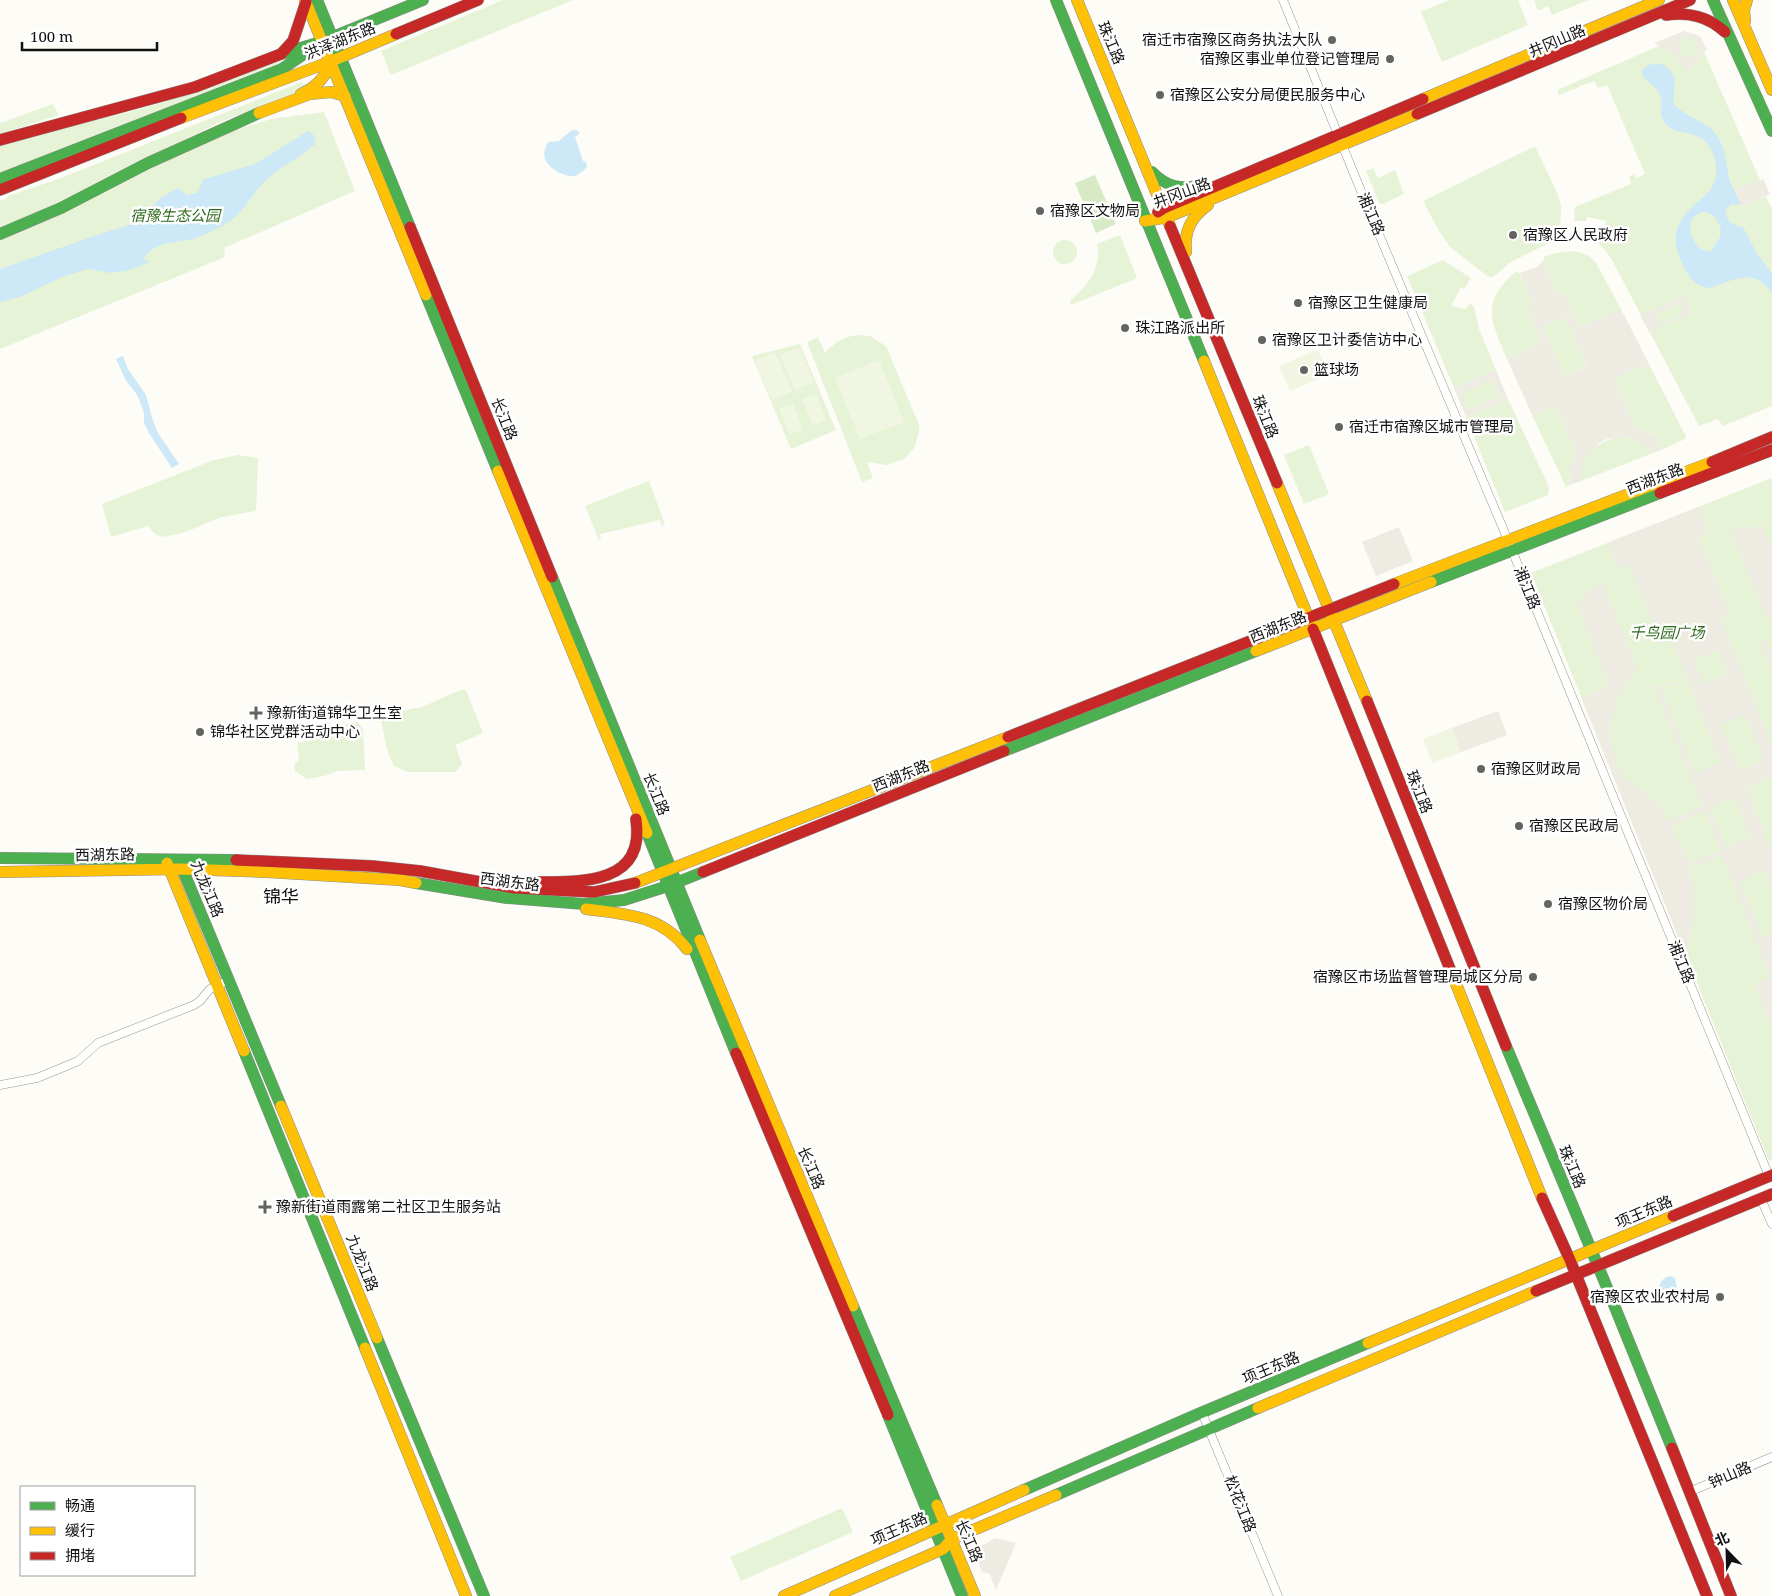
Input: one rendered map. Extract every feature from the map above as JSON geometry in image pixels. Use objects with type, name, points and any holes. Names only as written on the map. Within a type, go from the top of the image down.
[{"type":"street","name":"洪泽湖东路","points":[[208,102],[282,69],[328,39],[423,0]]},
{"type":"street","name":"洪泽湖东路","points":[[208,102],[336,60],[478,0]]},
{"type":"street","points":[[1056,0],[1311,624],[1543,1200],[1570,1260],[1707,1596]]},
{"type":"street","name":"珠江路","points":[[1077,0],[1166,212],[1598,1266],[1731,1596]]},
{"type":"street","name":"湘江路","points":[[1283,0],[1771,1176]]},
{"type":"street","points":[[1642,7],[1653,0]]},
{"type":"street","name":"井冈山路","points":[[1146,221],[1659,0]]},
{"type":"street","name":"井冈山路","points":[[1340,139],[1501,81],[1690,0]]},
{"type":"street","points":[[1713,0],[1772,131]]},
{"type":"street","points":[[1732,0],[1772,90]]},
{"type":"street","points":[[1747,0],[1744,10],[1747,32]]},
{"type":"street","name":"长江路","points":[[310,1],[328,39],[667,872],[941,1528],[943,1550],[962,1596]]},
{"type":"street","points":[[281,54],[293,41],[310,1]]},
{"type":"street","points":[[1647,18],[1677,13],[1699,15],[1709,19],[1730,37]]},
{"type":"street","points":[[0,140],[195,87],[281,54],[328,39]]},
{"type":"street","name":"长江路","points":[[336,60],[345,96],[624,779],[667,872]]},
{"type":"street","points":[[0,234],[61,208],[223,128],[313,89],[320,84],[336,60]]},
{"type":"street","points":[[280,104],[310,94],[331,92],[345,96]]},
{"type":"street","points":[[0,179],[208,102]]},
{"type":"street","points":[[0,190],[208,102]]},
{"type":"street","points":[[1146,165],[1162,182],[1174,187],[1192,188],[1249,177]]},
{"type":"street","points":[[1190,271],[1184,244],[1192,218],[1249,177]]},
{"type":"street","name":"西湖东路","points":[[180,864],[370,877],[425,883],[507,898],[584,904],[603,904],[624,900],[672,884],[1772,438]]},
{"type":"street","name":"西湖东路","points":[[1510,545],[1772,450]]},
{"type":"street","name":"西湖东路","points":[[3,858],[168,864],[249,860],[372,866],[420,871],[514,888],[594,892],[628,886],[1311,624]]},
{"type":"street","points":[[486,883],[593,880],[607,875],[625,864],[634,851],[638,836],[637,822],[624,779]]},
{"type":"street","name":"西湖东路","points":[[0,872],[168,864]]},
{"type":"street","name":"九龙江路","points":[[168,864],[466,1596]]},
{"type":"street","name":"九龙江路","points":[[180,864],[484,1596]]},
{"type":"street","name":"长江路","points":[[672,884],[704,976],[941,1528],[952,1539],[975,1596]]},
{"type":"street","points":[[507,898],[638,917],[660,924],[681,938],[704,976]]},
{"type":"street","points":[[0,1085],[37,1078],[78,1062],[98,1043],[194,1005],[210,990],[229,980]]},
{"type":"street","name":"项王东路","points":[[784,1596],[1200,1413],[1771,1176]]},
{"type":"street","points":[[835,1596],[943,1550],[952,1539],[1463,1321],[1767,1197],[1772,1224]]},
{"type":"street","name":"松花江路","points":[[1200,1413],[1278,1596]]},
{"type":"street","name":"松花江路","points":[[1207,1430],[1272,1596]]},
{"type":"street","name":"钟山路","points":[[1689,1492],[1772,1457]]},
{"type":"green space","points":[[503,0],[573,0],[391,75],[381,51]]},
{"type":"green space","points":[[1449,0],[1518,0],[1528,25],[1442,62],[1421,12]]},
{"type":"green space","points":[[1534,0],[1588,0],[1552,15],[1548,6],[1538,11]]},
{"type":"green space","points":[[1685,36],[1695,39],[1701,50],[1687,58],[1682,57],[1680,51],[1681,43]]},
{"type":"green space","points":[[1659,46],[1665,48],[1680,61],[1692,66],[1704,52],[1760,180],[1735,190],[1742,206],[1766,196],[1772,209],[1772,406],[1723,426],[1718,419],[1699,426],[1611,258],[1597,241],[1597,235],[1602,236],[1606,221],[1587,217],[1586,221],[1574,221],[1575,207],[1631,184],[1629,177],[1634,174],[1636,178],[1645,174],[1607,85],[1598,88],[1594,81],[1559,95],[1557,90]]},
{"type":"green space","points":[[282,61],[281,67],[0,172],[0,145],[188,95]]},
{"type":"green space","points":[[302,82],[305,87],[303,90],[218,123],[89,188],[0,229],[0,201],[8,196],[61,178]]},
{"type":"green space","points":[[53,104],[59,115],[0,134],[0,123]]},
{"type":"green space","name":"宿豫生态公园","points":[[324,112],[355,191],[224,248],[225,257],[0,349],[0,240],[222,134],[271,119]]},
{"type":"green space","points":[[1535,146],[1561,205],[1560,239],[1509,263],[1490,278],[1450,247],[1423,201]]},
{"type":"green space","points":[[1373,168],[1378,178],[1395,170],[1404,194],[1383,204],[1379,203],[1366,171]]},
{"type":"green space","points":[[1095,175],[1116,224],[1096,233],[1075,183]]},
{"type":"green space","points":[[1120,235],[1137,278],[1071,305],[1070,301],[1087,283],[1095,269],[1098,253],[1097,244]]},
{"type":"green space","points":[[1065,240],[1074,243],[1077,252],[1074,261],[1065,264],[1056,261],[1053,252],[1056,243]]},
{"type":"green space","points":[[1575,251],[1589,256],[1596,263],[1621,309],[1579,327],[1563,292],[1557,294],[1543,261],[1544,257],[1555,253]]},
{"type":"green space","points":[[1443,260],[1471,278],[1464,289],[1461,287],[1451,306],[1466,309],[1470,303],[1474,307],[1479,329],[1496,370],[1454,388],[1407,276]]},
{"type":"green space","points":[[1515,272],[1520,273],[1533,304],[1527,307],[1542,343],[1507,359],[1493,323],[1492,313],[1497,293]]},
{"type":"green space","points":[[1566,317],[1587,367],[1564,377],[1543,327]]},
{"type":"green space","points":[[859,335],[870,336],[886,346],[919,425],[914,448],[904,459],[887,465],[867,462],[873,478],[862,482],[807,342],[818,337],[825,353],[840,340]]},
{"type":"green space","points":[[800,344],[836,430],[791,449],[752,356]]},
{"type":"green space","points":[[799,347],[814,382],[795,390],[780,355]]},
{"type":"green space","name":"篮球场","points":[[1318,349],[1328,375],[1290,391],[1279,366]]},
{"type":"green space","points":[[775,352],[792,392],[772,400],[755,360]]},
{"type":"green space","points":[[879,360],[904,422],[860,439],[835,378]]},
{"type":"green space","points":[[1649,364],[1686,437],[1663,449],[1658,440],[1651,434],[1635,427],[1614,379]]},
{"type":"green space","points":[[1493,380],[1500,397],[1467,410],[1460,393]]},
{"type":"green space","points":[[816,394],[826,420],[813,425],[802,399]]},
{"type":"green space","points":[[1508,399],[1549,487],[1548,495],[1505,512],[1466,417]]},
{"type":"green space","points":[[793,404],[803,429],[790,435],[779,409]]},
{"type":"green space","points":[[1555,405],[1576,453],[1570,469],[1570,485],[1566,487],[1532,415]]},
{"type":"green space","points":[[1619,437],[1638,441],[1653,453],[1581,481],[1581,472],[1586,457],[1603,442]]},
{"type":"green space","points":[[1309,445],[1329,494],[1304,504],[1284,455]]},
{"type":"green space","points":[[238,455],[258,458],[256,511],[222,517],[183,533],[163,537],[155,534],[148,526],[111,537],[102,504],[214,460]]},
{"type":"green space","name":"千鸟园广场","points":[[1772,478],[1772,1160],[1769,1161],[1531,573]]},
{"type":"green space","points":[[649,481],[665,524],[662,526],[660,520],[600,534],[601,540],[599,540],[585,506]]},
{"type":"green space","points":[[463,689],[466,690],[483,733],[455,745],[462,764],[455,772],[408,772],[394,766],[387,750],[381,720],[382,716],[422,707]]},
{"type":"green space","points":[[358,722],[363,730],[365,770],[338,771],[307,779],[295,771],[294,764],[299,760],[297,743],[327,737],[326,728]]},
{"type":"green space","points":[[1452,728],[1461,752],[1432,763],[1423,739]]},
{"type":"green space","points":[[842,1508],[853,1532],[741,1581],[730,1557]]},
{"type":"shaded area","points":[[1684,31],[1700,36],[1707,50],[1688,72],[1671,53],[1654,43]],"holes":[[[1685,36],[1695,39],[1700,50],[1687,58],[1682,57],[1680,46]]]},
{"type":"shaded area","points":[[1763,179],[1770,194],[1742,206],[1735,190]]},
{"type":"shaded area","points":[[1543,261],[1557,294],[1563,292],[1579,327],[1621,309],[1649,364],[1614,379],[1635,427],[1643,429],[1655,437],[1663,449],[1653,453],[1640,442],[1630,438],[1607,439],[1599,443],[1587,457],[1582,468],[1581,481],[1570,485],[1569,469],[1576,453],[1555,405],[1532,415],[1507,359],[1542,343],[1527,307],[1533,304],[1520,273],[1537,267]],"holes":[[[1566,317],[1587,367],[1565,377],[1543,327]]]},
{"type":"shaded area","points":[[1686,296],[1691,307],[1689,309],[1691,313],[1649,332],[1640,315]],"holes":[[[1681,303],[1684,312],[1659,324],[1655,313]]]},
{"type":"shaded area","points":[[1496,370],[1508,399],[1466,417],[1454,388]],"holes":[[[1493,380],[1500,397],[1467,410],[1461,393]]]},
{"type":"shaded area","points":[[1698,507],[1708,532],[1698,537],[1730,614],[1721,619],[1737,659],[1754,649],[1765,639],[1772,657],[1772,671],[1761,645],[1738,661],[1770,742],[1772,742],[1772,782],[1769,777],[1746,787],[1769,846],[1772,845],[1772,888],[1765,870],[1740,881],[1763,938],[1772,934],[1771,1027],[1755,984],[1770,977],[1722,855],[1689,868],[1694,886],[1694,915],[1691,938],[1685,954],[1582,699],[1609,686],[1577,603],[1602,582],[1637,668],[1618,697],[1613,713],[1610,733],[1618,767],[1626,779],[1641,789],[1658,805],[1668,821],[1702,806],[1654,687],[1688,680],[1671,638],[1662,645],[1629,564],[1618,569],[1607,543]],"holes":[[[1718,650],[1728,675],[1704,684],[1694,660]],[[1688,681],[1720,762],[1695,773],[1661,688]],[[1745,715],[1764,761],[1740,771],[1721,725]],[[1735,798],[1750,837],[1726,847],[1710,808]],[[1705,811],[1720,851],[1688,864],[1671,825]]]},
{"type":"shaded area","points":[[1763,526],[1772,549],[1772,618],[1766,617],[1730,529]]},
{"type":"shaded area","points":[[1399,527],[1413,561],[1376,576],[1362,542]]},
{"type":"shaded area","points":[[1498,711],[1507,735],[1461,752],[1452,728]]},
{"type":"shaded area","points":[[995,1538],[1016,1543],[996,1590],[990,1574],[982,1572],[977,1557],[982,1546]]},
{"type":"water","points":[[1662,64],[1672,72],[1674,77],[1674,104],[1711,129],[1722,146],[1728,175],[1741,205],[1732,204],[1725,213],[1731,223],[1743,227],[1756,252],[1772,274],[1772,293],[1758,280],[1750,278],[1734,279],[1709,288],[1701,286],[1688,275],[1680,259],[1676,244],[1677,229],[1685,215],[1712,187],[1716,176],[1716,162],[1708,144],[1698,136],[1672,129],[1663,121],[1661,97],[1641,73],[1647,66]],"holes":[[[1701,212],[1714,216],[1721,229],[1720,237],[1711,251],[1701,249],[1694,241],[1690,230],[1693,218]]]},
{"type":"water","points":[[572,130],[577,130],[580,133],[575,137],[587,167],[574,176],[558,172],[547,163],[544,156],[548,142],[559,141]]},
{"type":"water","points":[[308,131],[315,136],[315,144],[265,181],[240,212],[219,228],[199,237],[155,248],[144,258],[145,261],[151,262],[126,271],[111,273],[88,269],[62,277],[20,297],[0,302],[0,269],[138,222],[157,201],[177,188],[187,195],[197,193],[202,180],[255,164]]},
{"type":"water","points":[[123,356],[128,369],[146,395],[158,433],[179,464],[172,468],[149,433],[144,423],[144,413],[139,399],[126,381],[116,359]]},
{"type":"water","points":[[1670,1276],[1675,1278],[1677,1288],[1671,1301],[1665,1302],[1660,1297],[1659,1286],[1664,1279]]},
{"type":"traffic: fast","points":[[317,0],[410,227]]},
{"type":"traffic: fast","points":[[0,179],[282,69],[323,41],[423,0]]},
{"type":"traffic: fast","points":[[1056,0],[1204,361]]},
{"type":"traffic: fast","points":[[1713,0],[1772,131]]},
{"type":"traffic: fast","points":[[281,54],[317,43]]},
{"type":"traffic: fast","points":[[0,234],[61,208],[148,163],[259,113]]},
{"type":"traffic: fast","points":[[1152,172],[1163,181],[1175,186],[1202,185]]},
{"type":"traffic: fast","points":[[426,295],[498,471]]},
{"type":"traffic: fast","points":[[1431,582],[1660,493]]},
{"type":"traffic: fast","points":[[552,577],[700,940]]},
{"type":"traffic: fast","points":[[1004,751],[1256,651]]},
{"type":"traffic: fast","points":[[647,833],[736,1053]]},
{"type":"traffic: fast","points":[[0,858],[236,860]]},
{"type":"traffic: fast","points":[[180,863],[281,1106]]},
{"type":"traffic: fast","points":[[416,883],[507,898],[584,904],[624,900],[668,886],[703,872]]},
{"type":"traffic: fast","points":[[1506,1046],[1672,1448]]},
{"type":"traffic: fast","points":[[244,1051],[365,1348]]},
{"type":"traffic: fast","points":[[853,1306],[937,1505]]},
{"type":"traffic: fast","points":[[377,1338],[484,1596]]},
{"type":"traffic: fast","points":[[1024,1490],[1198,1414],[1368,1343]]},
{"type":"traffic: fast","points":[[1056,1495],[1258,1408]]},
{"type":"traffic: fast","points":[[888,1415],[962,1596]]},
{"type":"traffic: slow","points":[[305,0],[426,295]]},
{"type":"traffic: slow","points":[[1077,0],[1170,226]]},
{"type":"traffic: slow","points":[[1423,99],[1659,0]]},
{"type":"traffic: slow","points":[[1733,0],[1772,90]]},
{"type":"traffic: slow","points":[[1745,21],[1744,10],[1747,0]]},
{"type":"traffic: slow","points":[[181,118],[332,61],[396,34]]},
{"type":"traffic: slow","points":[[301,94],[320,81],[332,61]]},
{"type":"traffic: slow","points":[[259,113],[310,94],[331,92],[345,96]]},
{"type":"traffic: slow","points":[[1145,221],[1168,217],[1417,114]]},
{"type":"traffic: slow","points":[[1186,252],[1186,237],[1190,225],[1197,214],[1208,205]]},
{"type":"traffic: slow","points":[[1204,361],[1313,629]]},
{"type":"traffic: slow","points":[[1394,584],[1712,462]]},
{"type":"traffic: slow","points":[[498,471],[647,833]]},
{"type":"traffic: slow","points":[[1277,483],[1367,701]]},
{"type":"traffic: slow","points":[[1256,651],[1431,582]]},
{"type":"traffic: slow","points":[[635,883],[1008,737]]},
{"type":"traffic: slow","points":[[167,863],[244,1051]]},
{"type":"traffic: slow","points":[[0,872],[182,869],[267,872],[400,880],[416,883]]},
{"type":"traffic: slow","points":[[586,909],[628,915],[654,923],[666,929],[687,949]]},
{"type":"traffic: slow","points":[[700,940],[853,1306]]},
{"type":"traffic: slow","points":[[1450,969],[1542,1198]]},
{"type":"traffic: slow","points":[[281,1106],[377,1338]]},
{"type":"traffic: slow","points":[[1368,1343],[1673,1216]]},
{"type":"traffic: slow","points":[[1258,1408],[1536,1291]]},
{"type":"traffic: slow","points":[[365,1348],[466,1596]]},
{"type":"traffic: slow","points":[[784,1596],[1024,1490]]},
{"type":"traffic: slow","points":[[835,1596],[943,1549],[952,1539],[1056,1495]]},
{"type":"traffic: slow","points":[[937,1505],[975,1596]]},
{"type":"traffic: jam","points":[[396,34],[478,0]]},
{"type":"traffic: jam","points":[[1417,114],[1690,0]]},
{"type":"traffic: jam","points":[[0,140],[195,87],[281,54],[293,41],[306,2]]},
{"type":"traffic: jam","points":[[1666,15],[1683,14],[1698,16],[1712,22],[1725,32]]},
{"type":"traffic: jam","points":[[1158,212],[1423,99]]},
{"type":"traffic: jam","points":[[0,190],[181,118]]},
{"type":"traffic: jam","points":[[1170,226],[1277,483]]},
{"type":"traffic: jam","points":[[410,227],[552,577]]},
{"type":"traffic: jam","points":[[1712,462],[1772,437]]},
{"type":"traffic: jam","points":[[1660,493],[1772,450]]},
{"type":"traffic: jam","points":[[1008,737],[1394,584]]},
{"type":"traffic: jam","points":[[1313,629],[1450,969]]},
{"type":"traffic: jam","points":[[1367,701],[1506,1046]]},
{"type":"traffic: jam","points":[[703,872],[1004,751]]},
{"type":"traffic: jam","points":[[519,882],[580,881],[616,871],[629,860],[636,843],[636,819]]},
{"type":"traffic: jam","points":[[236,860],[372,866],[420,871],[514,888],[594,892],[635,883]]},
{"type":"traffic: jam","points":[[736,1053],[888,1415]]},
{"type":"traffic: jam","points":[[1673,1216],[1772,1175]]},
{"type":"traffic: jam","points":[[1536,1291],[1772,1194]]},
{"type":"traffic: jam","points":[[1542,1198],[1570,1260],[1707,1596]]},
{"type":"traffic: jam","points":[[1672,1448],[1731,1596]]},
{"type":"place","name":"宿迁市宿豫区商务执法大队","points":[[1332,40]]},
{"type":"place","name":"宿豫区事业单位登记管理局","points":[[1390,59]]},
{"type":"place","name":"宿豫区公安分局便民服务中心","points":[[1160,95]]},
{"type":"place","name":"宿豫区文物局","points":[[1040,211]]},
{"type":"place","name":"宿豫区人民政府","points":[[1513,235]]},
{"type":"place","name":"宿豫区卫生健康局","points":[[1298,303]]},
{"type":"place","name":"珠江路派出所","points":[[1125,328]]},
{"type":"place","name":"宿豫区卫计委信访中心","points":[[1262,340]]},
{"type":"place","name":"篮球场","points":[[1304,370]]},
{"type":"place","name":"宿迁市宿豫区城市管理局","points":[[1339,427]]},
{"type":"place","name":"豫新街道锦华卫生室","points":[[256,713]]},
{"type":"place","name":"锦华社区党群活动中心","points":[[200,732]]},
{"type":"place","name":"宿豫区财政局","points":[[1481,769]]},
{"type":"place","name":"宿豫区民政局","points":[[1519,826]]},
{"type":"place","name":"宿豫区物价局","points":[[1548,904]]},
{"type":"place","name":"宿豫区市场监督管理局城区分局","points":[[1533,977]]},
{"type":"place","name":"豫新街道雨露第二社区卫生服务站","points":[[265,1207]]},
{"type":"place","name":"宿豫区农业农村局","points":[[1720,1297]]},
{"type":"district","name":"锦华","points":[[281,897]]}]
